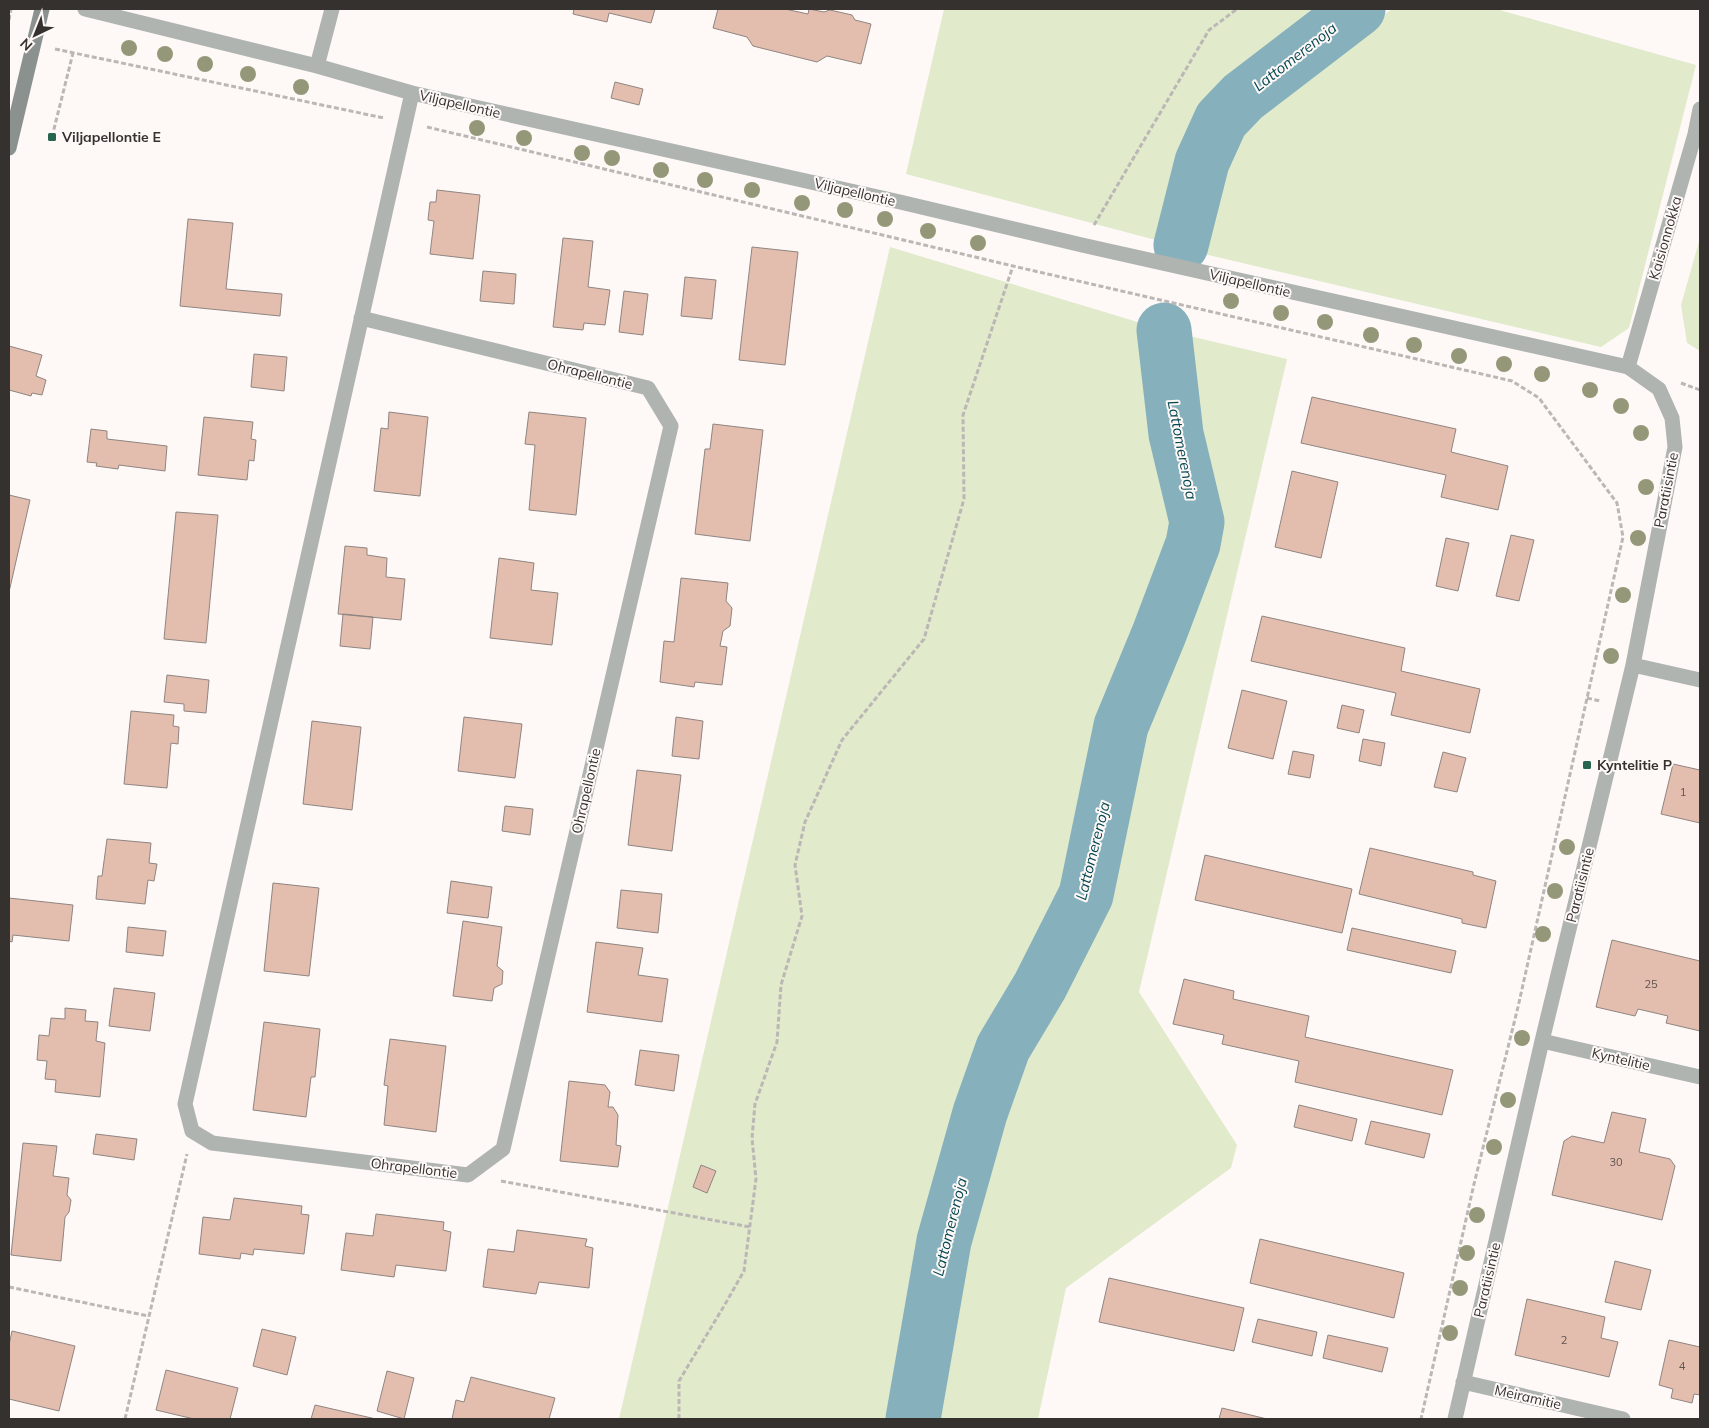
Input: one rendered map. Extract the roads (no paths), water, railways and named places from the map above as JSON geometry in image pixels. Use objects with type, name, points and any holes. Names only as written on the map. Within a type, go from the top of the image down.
[{"type":"main road","points":[[9,148],[42,9]]},
{"type":"street","name":"Viljapellontie","points":[[84,9],[317,66],[412,93],[1628,367]]},
{"type":"street","points":[[317,66],[332,9]]},
{"type":"street","points":[[361,318],[412,93]]},
{"type":"street","name":"Kaisionnokka","points":[[1628,367],[1695,134],[1700,108]]},
{"type":"street","name":"Ohrapellontie","points":[[361,318],[648,388],[671,426],[503,1149],[468,1175],[212,1143],[192,1131],[185,1104],[361,318]]},
{"type":"street","name":"Paratiisintie","points":[[1454,1419],[1542,1041],[1633,665],[1675,447],[1672,418],[1659,389],[1628,367]]},
{"type":"street","points":[[1633,665],[1700,680]]},
{"type":"street","name":"Kyntelitie","points":[[1542,1041],[1700,1077]]},
{"type":"street","name":"Meiramitie","points":[[1463,1382],[1623,1419]]},
{"type":"waterway","name":"Lattomerenoja","points":[[1181,245],[1202,162],[1221,120],[1243,97],[1358,9]]},
{"type":"waterway","name":"Lattomerenoja","points":[[913,1419],[944,1241],[980,1113],[1003,1048],[1040,986],[1086,895],[1121,726],[1193,544],[1197,522],[1176,434],[1164,330]]},
{"type":"place","name":"Viljapellontie E","points":[[52,137]]},
{"type":"place","name":"Kyntelitie P","points":[[1587,765]]}]
